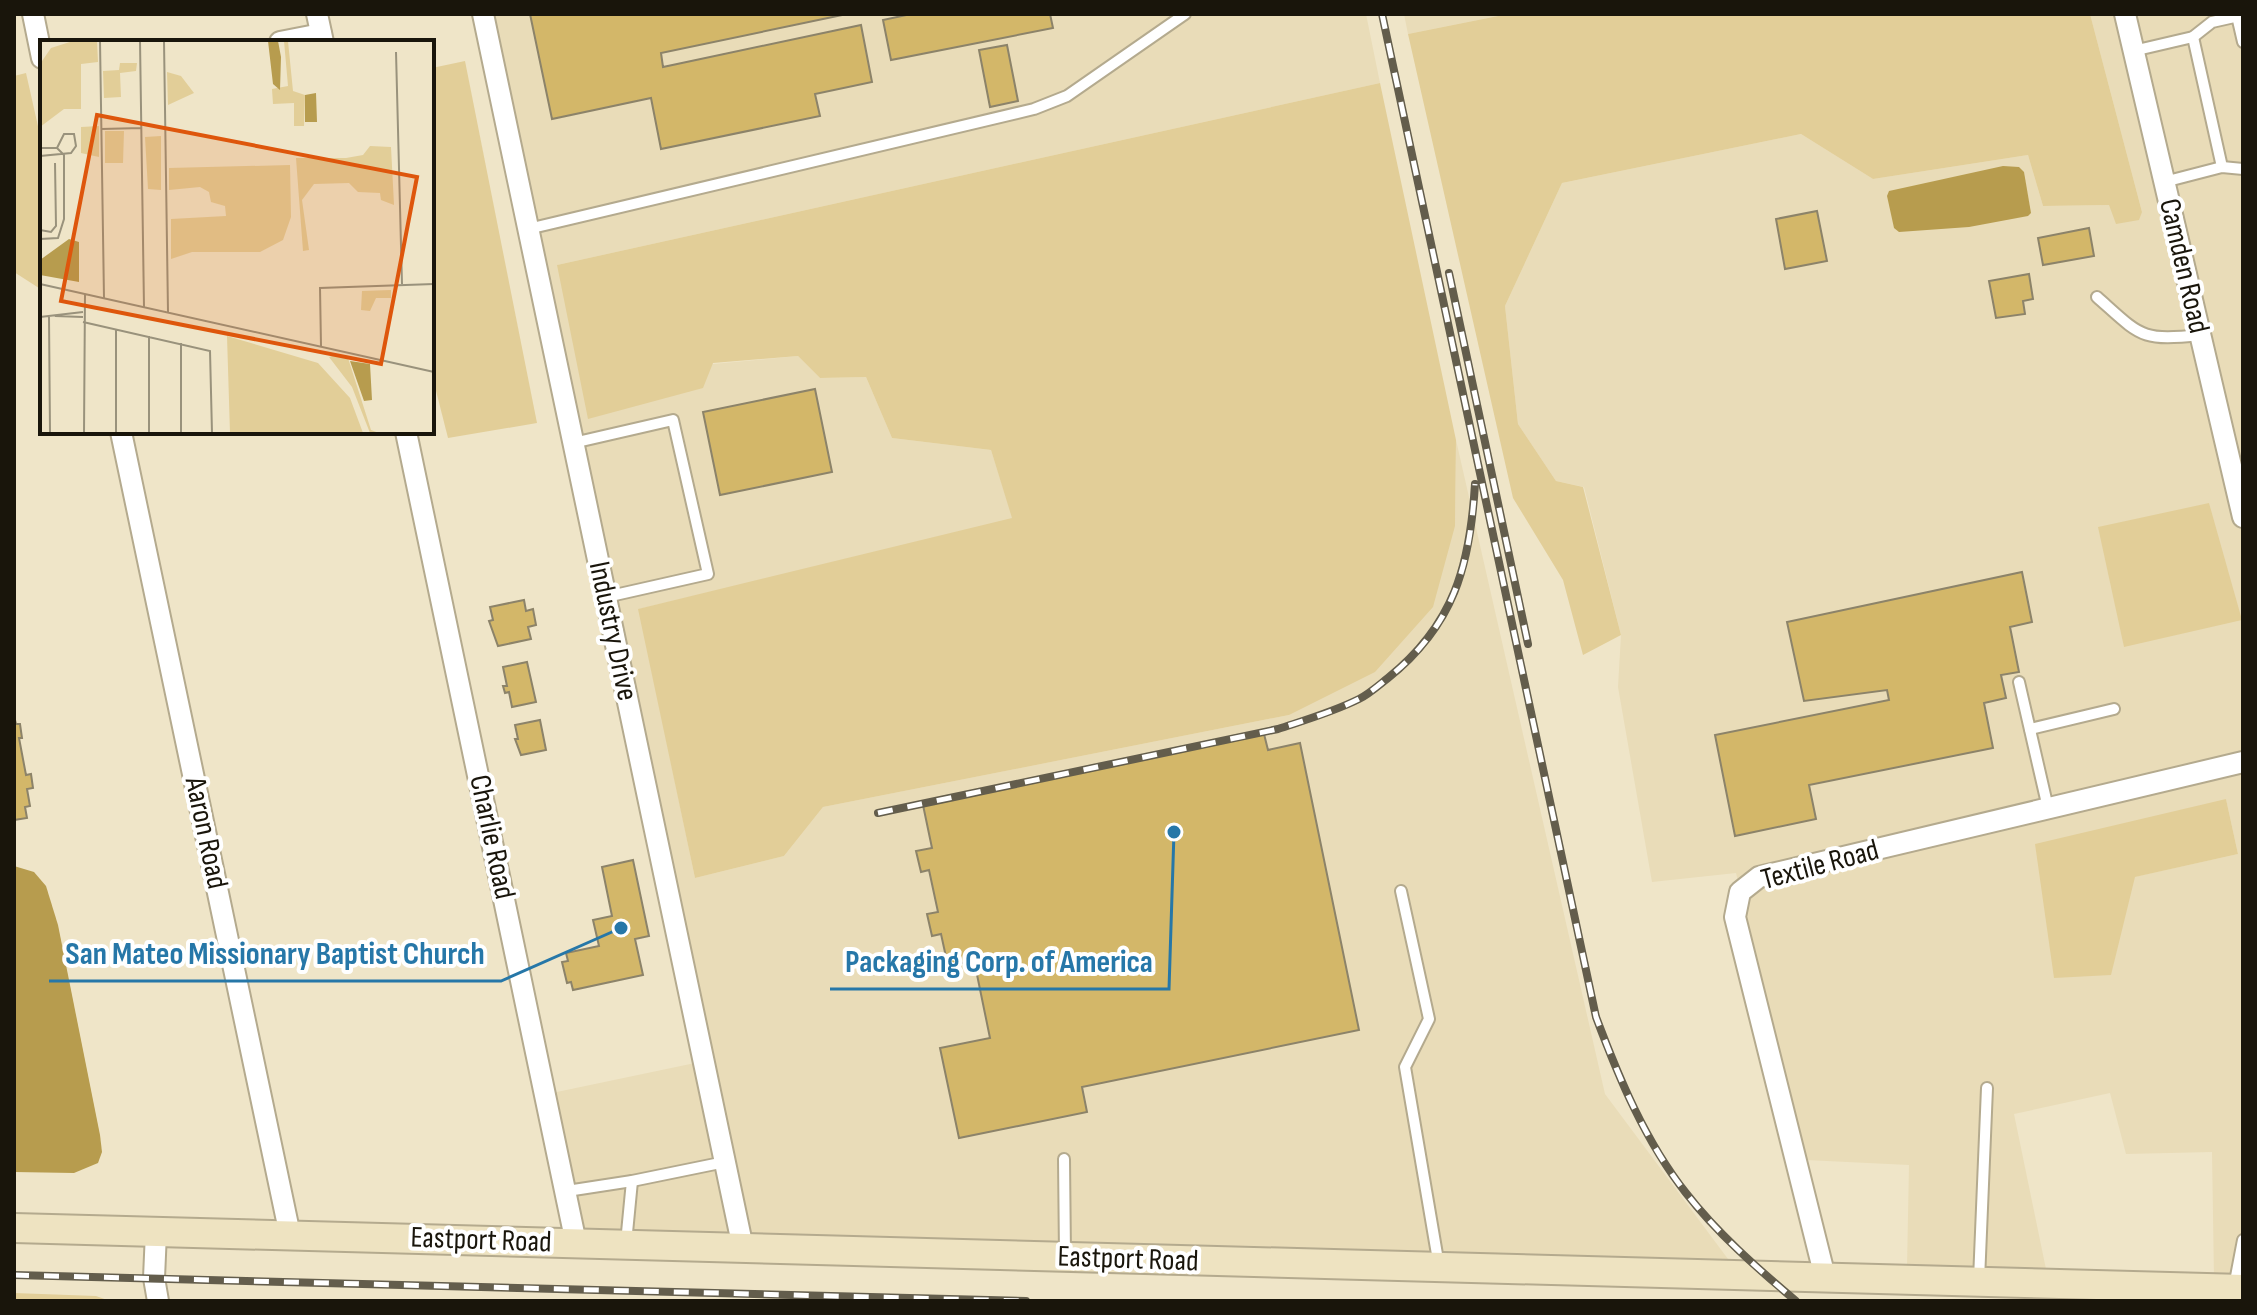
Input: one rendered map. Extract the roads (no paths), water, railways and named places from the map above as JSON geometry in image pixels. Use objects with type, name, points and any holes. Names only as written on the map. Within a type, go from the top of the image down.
[{"type":"street","points":[[33,14],[40,48]]},
{"type":"street","name":"Industry Drive","points":[[483,14],[743,1248]]},
{"type":"street","name":"Camden Road","points":[[2125,14],[2243,517]]},
{"type":"street","points":[[287,40],[320,30]]},
{"type":"street","name":"Aaron Road","points":[[121,434],[290,1235]]},
{"type":"street","name":"Charlie Road","points":[[406,434],[576,1243]]},
{"type":"street","name":"Textile Road","points":[[1825,1277],[1735,917],[1740,892],[1759,877],[2243,762]]},
{"type":"street","name":"Eastport Road","points":[[14,1228],[2238,1289]]},
{"type":"street","points":[[156,1232],[154,1278],[158,1301]]},
{"type":"lane","points":[[528,229],[1034,109],[1067,96],[1185,14]]},
{"type":"lane","points":[[2133,51],[2193,37],[2212,22],[2240,16],[2243,42]]},
{"type":"lane","points":[[2193,37],[2222,167]]},
{"type":"lane","points":[[2164,182],[2222,167],[2243,169]]},
{"type":"lane","points":[[2097,297],[2133,329],[2147,337],[2161,339],[2201,335]]},
{"type":"lane","points":[[573,443],[673,420],[708,574],[606,597]]},
{"type":"lane","points":[[2019,682],[2048,808]]},
{"type":"lane","points":[[2030,729],[2114,709]]},
{"type":"lane","points":[[1401,891],[1429,1019],[1405,1067],[1439,1268]]},
{"type":"lane","points":[[1979,1282],[1987,1088]]},
{"type":"lane","points":[[1064,1159],[1065,1257]]},
{"type":"lane","points":[[567,1191],[725,1162]]},
{"type":"lane","points":[[625,1245],[632,1181]]},
{"type":"lane","points":[[2238,1289],[2243,1240]]},
{"type":"railway","points":[[1382,14],[1596,1017],[1634,1108],[1671,1173],[1724,1236],[1796,1301]]},
{"type":"railway","points":[[1449,273],[1528,644]]},
{"type":"railway","points":[[878,813],[1278,729],[1363,697],[1410,658],[1443,615],[1463,567],[1475,484]]},
{"type":"railway","points":[[14,1275],[1026,1301]]},
{"type":"place","name":"Packaging Corp. of America","points":[[1174,832]]},
{"type":"place","name":"San Mateo Missionary Baptist Church","points":[[621,928]]}]
